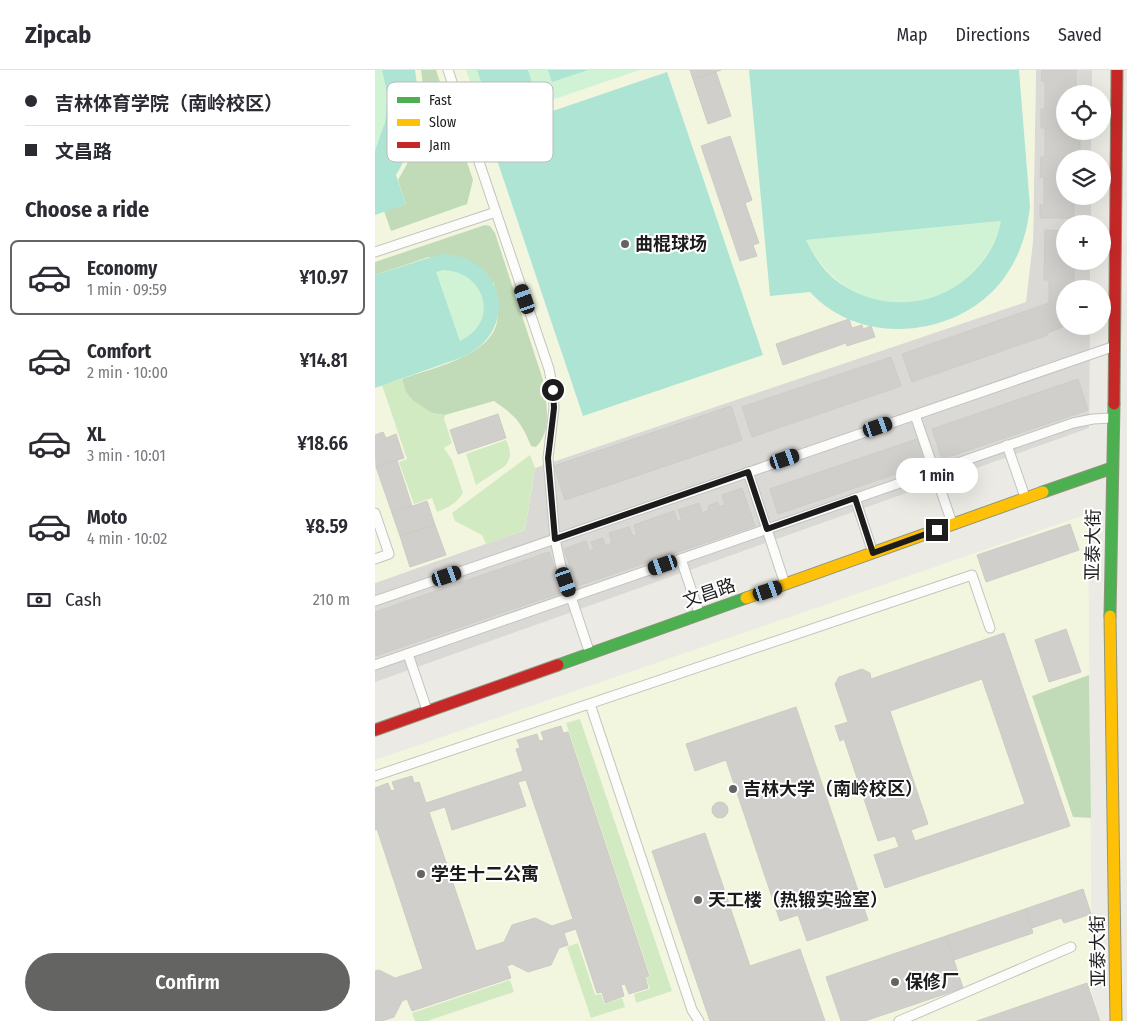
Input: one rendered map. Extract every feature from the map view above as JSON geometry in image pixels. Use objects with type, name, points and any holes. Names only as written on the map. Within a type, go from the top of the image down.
[{"type":"main road","name":"亚泰大街","points":[[1116,1021],[1110,586],[1115,346],[1117,70]]},
{"type":"main road","name":"文昌路","points":[[375,730],[1112,468]]},
{"type":"lane","points":[[448,70],[452,82]]},
{"type":"lane","points":[[479,162],[549,369],[554,408],[548,458],[555,539],[561,567],[590,654]]},
{"type":"lane","points":[[375,252],[496,212]]},
{"type":"lane","points":[[375,601],[1115,346]]},
{"type":"lane","points":[[915,414],[952,525]]},
{"type":"lane","points":[[375,665],[1007,445],[1073,423],[1093,419],[1114,418]]},
{"type":"lane","points":[[1007,445],[1025,499]]},
{"type":"lane","points":[[748,472],[785,585]]},
{"type":"lane","points":[[855,498],[873,553]]},
{"type":"lane","points":[[375,513],[389,554],[375,559]]},
{"type":"lane","points":[[681,559],[699,615]]},
{"type":"lane","points":[[375,776],[972,575],[990,628]]},
{"type":"lane","points":[[408,654],[427,712]]},
{"type":"lane","points":[[590,704],[693,1010],[699,1021]]},
{"type":"lane","points":[[899,1021],[1071,947]]},
{"type":"shaded area","points":[[375,70],[1036,70],[1033,242],[1026,302],[535,468],[525,530],[375,583]]},
{"type":"shaded area","points":[[375,70],[382,70],[387,101],[385,121],[375,151]]},
{"type":"shaded area","points":[[466,70],[640,70],[553,100],[553,82],[470,82]]},
{"type":"shaded area","points":[[1036,70],[1092,70],[1092,85],[1056,85],[1056,140],[1091,140],[1091,150],[1056,150],[1056,205],[1091,205],[1091,215],[1056,215],[1056,270],[1090,270],[1090,280],[1056,280],[1056,335],[1090,335],[1089,428],[375,682],[375,583],[525,530],[535,468],[1033,242]]},
{"type":"shaded area","points":[[1002,221],[987,254],[965,279],[939,295],[910,303],[881,301],[852,290],[827,270],[806,240]]},
{"type":"shaded area","points":[[443,270],[458,273],[469,279],[478,288],[483,299],[484,311],[480,322],[473,333],[460,341],[435,271]]},
{"type":"shaded area","name":"吉林大学（南岭校区）","points":[[1088,514],[1092,993],[1101,1021],[375,1021],[375,760]]},
{"type":"green space","points":[[382,70],[415,70],[417,82],[387,82],[387,92]]},
{"type":"green space","points":[[421,70],[436,70],[440,82],[423,82]]},
{"type":"green space","points":[[477,70],[528,70],[532,82],[481,82]]},
{"type":"green space","points":[[548,70],[588,70],[552,82]]},
{"type":"green space","points":[[749,70],[1019,70],[1030,207],[1029,217],[1022,244],[1014,261],[1004,278],[985,298],[962,313],[937,324],[910,328],[882,328],[856,322],[831,310],[810,292],[770,296]],"holes":[[[1001,221],[985,258],[962,282],[945,292],[926,299],[907,302],[887,301],[868,297],[849,289],[824,269],[806,240]]]},
{"type":"green space","name":"曲棍球场","points":[[667,72],[763,355],[583,416],[498,162],[553,162],[553,111]]},
{"type":"green space","points":[[387,107],[387,162],[403,162],[396,175],[406,204],[375,215],[375,151],[385,122]]},
{"type":"green space","points":[[408,162],[467,162],[473,180],[467,204],[391,231],[384,211],[406,204],[398,180]]},
{"type":"green space","points":[[485,225],[490,226],[495,233],[543,380],[547,415],[545,433],[536,447],[531,446],[517,420],[494,401],[445,415],[432,413],[414,401],[406,392],[402,379],[458,360],[472,353],[483,344],[492,334],[498,318],[494,283],[429,257],[375,275],[375,262]]},
{"type":"green space","points":[[441,254],[463,258],[480,267],[491,280],[498,296],[498,313],[493,330],[481,345],[463,357],[375,388],[375,275]],"holes":[[[443,270],[458,273],[469,279],[478,288],[483,299],[484,311],[473,333],[460,341],[436,272]]]},
{"type":"green space","points":[[402,379],[406,392],[432,413],[445,415],[444,419],[452,443],[444,448],[452,460],[463,493],[452,505],[437,512],[432,498],[414,504],[399,462],[407,459],[382,385]]},
{"type":"green space","points":[[506,440],[510,454],[505,466],[476,485],[466,454]]},
{"type":"green space","points":[[530,455],[535,468],[525,530],[486,544],[482,535],[455,521],[452,513]]},
{"type":"green space","points":[[1089,675],[1091,818],[1073,817],[1032,696]]},
{"type":"green space","points":[[580,719],[672,991],[636,1003],[634,994],[650,989],[646,978],[650,976],[566,723]]},
{"type":"green space","points":[[578,943],[595,995],[601,994],[604,1004],[622,998],[625,1007],[591,1018],[567,947]]},
{"type":"green space","points":[[510,980],[514,992],[427,1021],[415,1021],[412,1013]]},
{"type":"building","points":[[690,70],[721,70],[693,79]]},
{"type":"building","points":[[1042,70],[1076,70],[1076,85],[1056,85],[1056,140],[1080,140],[1080,149],[1056,150],[1056,205],[1074,205],[1074,215],[1056,215],[1056,218],[1040,218],[1040,205],[1044,205],[1044,178],[1040,177],[1041,157],[1045,157],[1045,128],[1041,128],[1041,109],[1045,109],[1045,81],[1041,81]]},
{"type":"building","points":[[716,72],[731,116],[708,124],[693,79]]},
{"type":"building","points":[[730,136],[752,200],[745,203],[759,243],[753,245],[757,256],[740,261],[701,146]]},
{"type":"building","points":[[1045,230],[1056,231],[1056,270],[1074,270],[1074,280],[1056,280],[1056,330],[1047,333],[1048,335],[912,382],[902,354],[1049,303],[1049,280],[1044,280]]},
{"type":"building","points":[[849,319],[852,328],[862,325],[863,329],[871,326],[875,337],[847,346],[846,343],[783,365],[776,344]]},
{"type":"building","points":[[891,357],[901,386],[752,437],[742,407]]},
{"type":"building","points":[[1078,379],[1088,410],[942,459],[932,429]]},
{"type":"building","points":[[731,406],[742,440],[565,500],[554,466]]},
{"type":"building","points":[[498,414],[506,438],[458,454],[450,430]]},
{"type":"building","points":[[383,432],[386,438],[396,434],[404,458],[376,467],[375,435]]},
{"type":"building","points":[[920,438],[928,463],[778,514],[770,489]]},
{"type":"building","points":[[397,460],[412,506],[392,513],[376,467]]},
{"type":"building","points":[[742,488],[755,526],[577,586],[564,549],[586,541],[589,551],[594,549],[591,542],[603,538],[605,546],[612,543],[609,533],[629,527],[633,536],[637,535],[634,525],[674,511],[677,521],[682,520],[678,510],[699,503],[702,513],[709,510],[708,506],[718,502],[719,507],[725,505],[722,495]]},
{"type":"building","points":[[427,501],[435,525],[400,536],[392,513]]},
{"type":"building","points":[[1070,524],[1079,550],[986,582],[977,555]]},
{"type":"building","points":[[435,525],[446,555],[410,567],[400,536]]},
{"type":"building","points":[[549,552],[563,592],[375,656],[375,612]]},
{"type":"building","points":[[1066,629],[1081,672],[1049,682],[1035,640]]},
{"type":"building","points":[[1004,633],[1070,826],[885,888],[874,855],[899,847],[895,836],[878,841],[844,739],[840,741],[835,726],[848,722],[835,684],[839,677],[862,669],[870,673],[871,679]],"holes":[[[982,679],[1025,804],[915,841],[911,830],[928,824],[890,711]]]},
{"type":"building","points":[[796,707],[868,920],[807,941],[798,915],[780,921],[726,760],[695,771],[686,744]]},
{"type":"building","name":"学生十二公寓","points":[[561,726],[563,733],[568,732],[649,976],[645,977],[648,988],[629,994],[625,984],[621,985],[624,996],[605,1003],[602,992],[597,993],[576,929],[564,933],[568,945],[559,948],[551,965],[528,972],[512,964],[507,966],[511,978],[412,1011],[407,999],[402,1001],[394,1017],[375,1021],[375,971],[379,970],[395,978],[423,969],[377,829],[375,830],[375,788],[388,783],[391,791],[395,790],[392,782],[412,776],[414,783],[419,782],[426,803],[523,771],[516,749],[520,748],[517,740],[537,734],[539,741],[544,740],[541,732]],"holes":[[[526,780],[573,919],[552,926],[535,918],[512,925],[504,942],[476,951],[429,812],[445,807],[452,830],[526,806],[518,782]]]},
{"type":"building","points":[[720,802],[726,804],[728,810],[726,816],[720,818],[714,816],[712,810],[714,804]]},
{"type":"building","name":"天工楼（热锻实验室）","points":[[705,833],[750,966],[800,949],[825,1021],[710,1021],[652,851]]},
{"type":"building","points":[[1083,889],[1091,914],[1064,923],[1061,918],[1032,928],[1025,909]]},
{"type":"building","points":[[1025,909],[1033,933],[954,960],[946,936]]},
{"type":"building","name":"保修厂","points":[[946,936],[963,988],[865,1021],[841,1021],[826,977]]},
{"type":"building","points":[[1087,983],[1100,1021],[977,1021]]},
{"type":"traffic: fast","points":[[1110,616],[1114,404]]},
{"type":"traffic: fast","points":[[1043,492],[1112,468]]},
{"type":"traffic: fast","points":[[558,665],[746,598]]},
{"type":"traffic: slow","points":[[746,598],[1043,492]]},
{"type":"traffic: slow","points":[[1110,616],[1116,1021]]},
{"type":"traffic: jam","points":[[1114,404],[1117,70]]},
{"type":"traffic: jam","points":[[375,730],[558,665]]},
{"type":"place","name":"曲棍球场","points":[[625,244]]},
{"type":"place","name":"吉林大学（南岭校区）","points":[[733,789]]},
{"type":"place","name":"学生十二公寓","points":[[421,874]]},
{"type":"place","name":"天工楼（热锻实验室）","points":[[698,900]]},
{"type":"place","name":"保修厂","points":[[895,982]]},
{"type":"route","points":[[553,390],[554,408],[548,458],[555,539],[748,472],[767,529],[855,498],[873,553],[937,530]]}]
